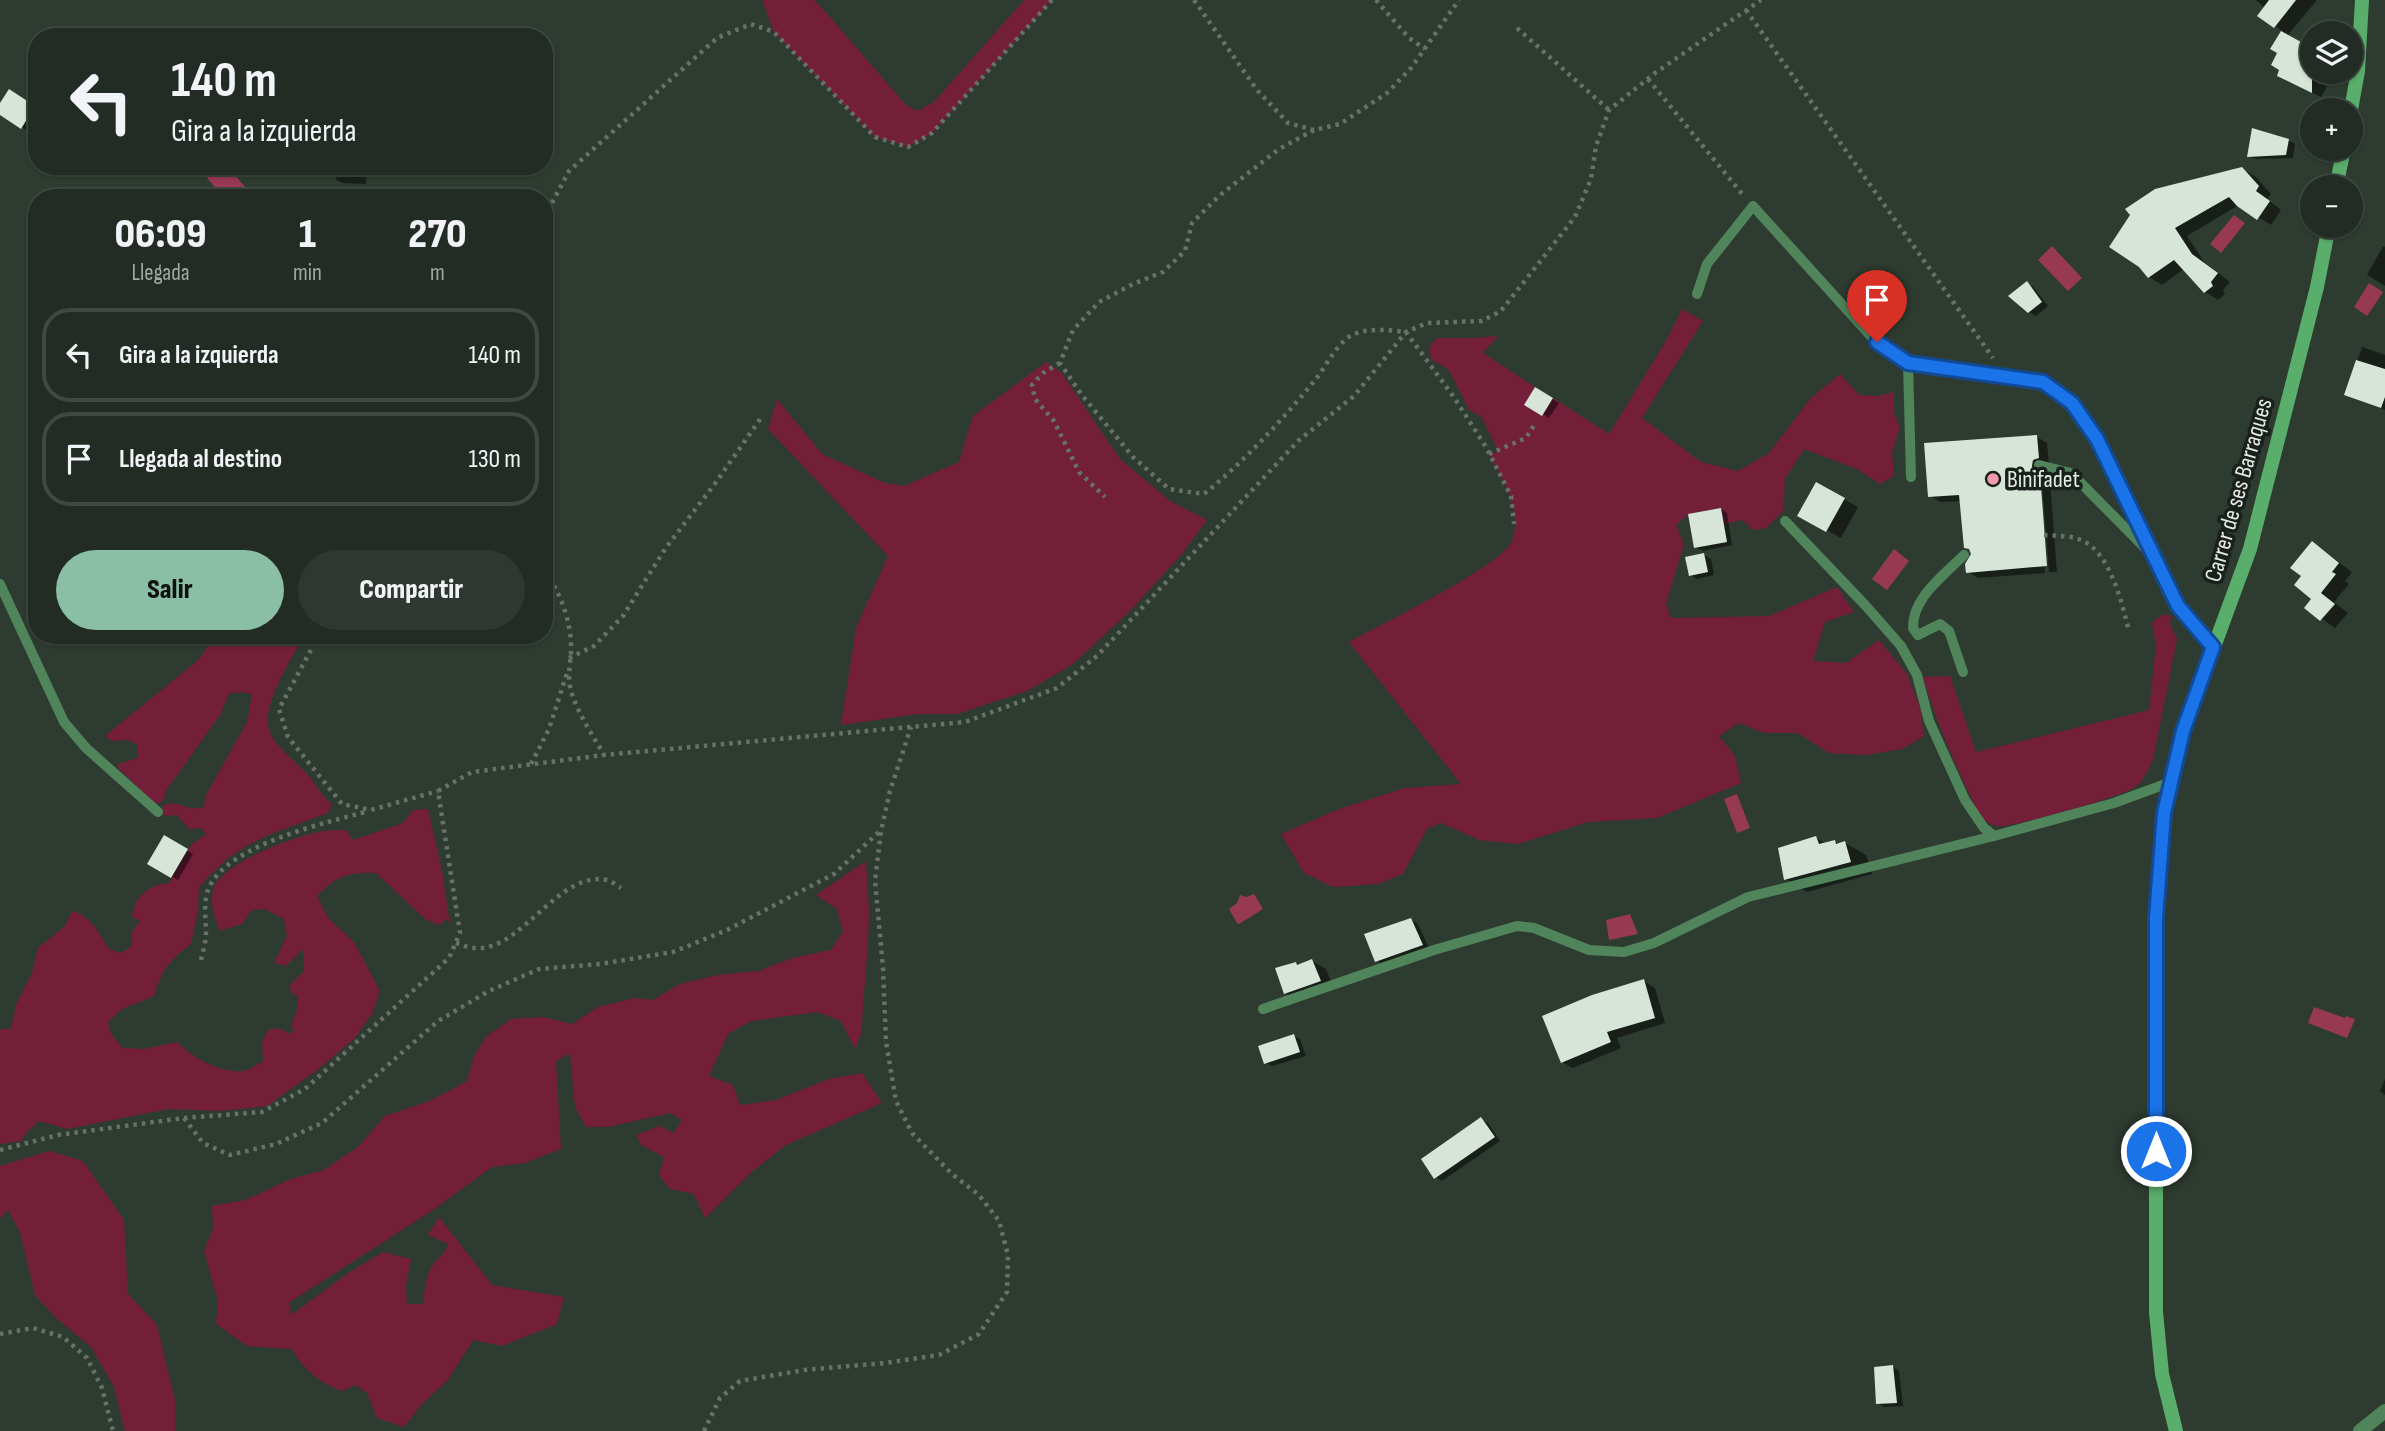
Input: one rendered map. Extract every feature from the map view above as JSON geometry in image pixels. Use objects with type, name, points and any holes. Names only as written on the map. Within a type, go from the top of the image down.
[{"type":"main road","points":[[2353,98],[2358,71],[2362,0]]},
{"type":"main road","name":"Carrer de ses Barraques","points":[[2176,1431],[2162,1374],[2157,1311],[2156,918],[2164,813],[2183,731],[2250,549],[2317,287],[2327,238]]},
{"type":"street","points":[[2360,1431],[2385,1411]]},
{"type":"lane","points":[[1697,294],[1707,264],[1753,206],[1877,342],[1908,363],[2043,382],[2072,403],[2097,439],[2178,606],[2213,647]]},
{"type":"lane","points":[[1908,363],[1911,477]]},
{"type":"lane","points":[[2039,465],[2071,473],[2154,558]]},
{"type":"lane","points":[[1786,521],[1901,646],[1917,675],[1929,721],[1965,800],[1984,828],[1994,836]]},
{"type":"lane","points":[[1963,672],[1949,631],[1940,624],[1918,635],[1913,628],[1913,617],[1922,598],[1964,555]]},
{"type":"lane","points":[[0,584],[64,722],[86,748],[159,812]]},
{"type":"lane","points":[[1263,1009],[1434,950],[1517,926],[1534,928],[1589,950],[1624,952],[1654,943],[1748,897],[1994,836],[2114,803],[2171,782]]},
{"type":"path","points":[[553,201],[569,171],[717,38],[751,24],[774,32],[875,137],[908,148],[932,133],[1052,0]]},
{"type":"path","points":[[1194,0],[1257,90],[1288,123],[1314,130]]},
{"type":"path","points":[[1376,0],[1409,38],[1425,49]]},
{"type":"path","points":[[1105,496],[1079,472],[1054,421],[1035,400],[1032,385],[1043,373],[1060,363],[1073,330],[1099,302],[1163,272],[1185,251],[1192,223],[1219,196],[1279,149],[1314,130],[1340,124],[1387,93],[1411,68],[1459,0]]},
{"type":"path","points":[[201,960],[206,937],[207,892],[218,873],[239,858],[274,840],[308,828],[438,792],[472,772],[604,755],[965,722],[1057,688],[1097,656],[1298,441],[1354,396],[1406,332],[1427,323],[1482,321],[1501,311],[1575,217],[1591,179],[1597,146],[1609,110],[1647,79],[1762,0]]},
{"type":"path","points":[[1746,10],[2006,377]]},
{"type":"path","points":[[1517,28],[1609,110]]},
{"type":"path","points":[[1647,79],[1753,206]]},
{"type":"path","points":[[1060,363],[1133,457],[1169,489],[1203,494],[1232,471],[1266,436],[1346,339],[1377,328],[1406,332],[1454,396],[1489,454],[1511,496],[1514,524]]},
{"type":"path","points":[[569,658],[594,646],[623,616],[666,549],[763,415]]},
{"type":"path","points":[[1489,454],[1526,438],[1536,422]]},
{"type":"path","points":[[2045,535],[2085,541],[2098,554],[2116,587],[2129,632]]},
{"type":"path","points":[[531,764],[549,729],[568,672],[571,645],[566,616],[553,585]]},
{"type":"path","points":[[314,644],[279,709],[288,737],[342,804],[371,810]]},
{"type":"path","points":[[568,672],[573,697],[604,755]]},
{"type":"path","points":[[704,1431],[720,1398],[740,1381],[804,1370],[939,1355],[979,1334],[1007,1292],[1008,1255],[999,1221],[979,1195],[952,1174],[912,1133],[896,1101],[886,1042],[875,881],[881,831],[890,791],[911,727]]},
{"type":"path","points":[[0,1150],[58,1135],[184,1118],[262,1112],[305,1088],[449,958],[456,943],[460,933],[438,792]]},
{"type":"path","points":[[184,1118],[203,1143],[230,1155],[276,1144],[322,1123],[438,1021],[489,991],[539,969],[600,964],[673,952],[727,930],[834,874],[881,831]]},
{"type":"path","points":[[456,943],[469,948],[484,948],[500,941],[583,881],[608,880],[621,888]]},
{"type":"path","points":[[0,1334],[33,1328],[63,1337],[86,1358],[102,1388],[113,1431]]},
{"type":"shaded area","points":[[762,0],[815,0],[906,105],[917,111],[934,102],[1024,0],[1052,0],[932,133],[908,147],[875,137],[774,32]]},
{"type":"shaded area","points":[[210,175],[235,175],[247,189],[216,189],[207,178]]},
{"type":"shaded area","points":[[2234,215],[2245,223],[2221,253],[2210,244]]},
{"type":"shaded area","points":[[2052,246],[2082,278],[2068,291],[2038,260]]},
{"type":"shaded area","points":[[2369,283],[2383,292],[2367,316],[2354,307]]},
{"type":"shaded area","points":[[1682,309],[1703,321],[1642,418],[1701,462],[1738,471],[1769,453],[1811,398],[1840,374],[1859,395],[1878,396],[1894,392],[1894,414],[1900,427],[1892,452],[1894,476],[1880,484],[1857,469],[1804,449],[1785,479],[1783,511],[1766,528],[1753,530],[1743,520],[1724,524],[1721,508],[1688,514],[1676,525],[1684,544],[1666,604],[1671,618],[1769,616],[1837,587],[1854,612],[1825,622],[1813,661],[1846,663],[1879,640],[1907,674],[1920,707],[1924,736],[1902,749],[1866,755],[1829,753],[1798,733],[1764,733],[1739,723],[1719,736],[1735,756],[1741,783],[1657,818],[1588,822],[1518,844],[1479,840],[1441,823],[1427,829],[1403,874],[1378,884],[1333,887],[1304,873],[1281,834],[1339,809],[1405,788],[1461,784],[1349,642],[1487,565],[1504,552],[1512,541],[1515,530],[1510,496],[1489,454],[1497,452],[1496,447],[1481,416],[1469,410],[1449,370],[1431,359],[1429,347],[1437,338],[1498,336],[1483,353],[1535,387],[1525,405],[1542,416],[1553,398],[1609,434],[1666,341]]},
{"type":"shaded area","points":[[1046,362],[1061,372],[1120,459],[1170,501],[1207,520],[1182,554],[1129,612],[1073,664],[1027,691],[957,714],[918,714],[841,725],[856,628],[888,556],[768,429],[777,399],[822,454],[885,483],[904,486],[959,462],[973,416]]},
{"type":"shaded area","points":[[1894,549],[1909,561],[1887,590],[1872,579]]},
{"type":"shaded area","points":[[2164,614],[2171,616],[2170,624],[2177,639],[2153,760],[2141,781],[2135,787],[2111,797],[2014,824],[1999,826],[1984,819],[1974,804],[1949,749],[1923,677],[1950,676],[1976,752],[2149,710],[2156,646],[2152,622]]},
{"type":"shaded area","points":[[210,644],[299,644],[272,698],[268,724],[278,745],[332,804],[328,813],[248,845],[227,859],[208,877],[199,888],[198,910],[191,944],[167,966],[154,996],[122,1009],[108,1022],[111,1034],[123,1048],[144,1049],[177,1042],[191,1054],[216,1067],[243,1071],[263,1061],[262,1042],[268,1030],[278,1028],[291,1034],[295,1029],[291,1028],[298,996],[291,993],[290,985],[304,971],[303,949],[286,966],[274,963],[287,936],[284,919],[265,909],[252,910],[242,924],[220,931],[212,899],[220,878],[231,869],[263,851],[297,838],[324,831],[346,830],[353,840],[403,823],[413,810],[428,809],[442,871],[450,924],[446,919],[439,925],[425,919],[376,873],[358,873],[337,880],[317,896],[328,918],[354,942],[380,991],[372,1014],[354,1039],[316,1071],[267,1106],[220,1111],[168,1109],[67,1129],[39,1121],[21,1141],[0,1144],[0,1029],[11,1029],[16,1005],[32,973],[38,948],[65,926],[72,911],[90,921],[109,949],[122,953],[131,946],[132,932],[140,921],[132,917],[139,898],[155,886],[169,883],[192,844],[206,834],[201,828],[189,829],[177,815],[165,816],[161,810],[165,804],[171,803],[193,808],[204,807],[206,795],[247,722],[252,694],[229,694],[220,715],[165,792],[164,800],[156,804],[119,769],[118,764],[137,758],[138,745],[128,740],[112,741],[105,736],[197,661]]},
{"type":"shaded area","points":[[1737,794],[1750,828],[1737,833],[1724,799]]},
{"type":"shaded area","points":[[866,861],[868,943],[861,1034],[855,1049],[841,1021],[818,1012],[751,1021],[728,1034],[709,1076],[733,1085],[740,1105],[776,1100],[829,1079],[862,1073],[882,1103],[786,1145],[754,1170],[705,1218],[694,1194],[670,1189],[659,1175],[664,1157],[641,1145],[636,1135],[660,1126],[673,1133],[682,1120],[670,1113],[608,1127],[586,1127],[575,1107],[570,1053],[556,1061],[561,1149],[525,1163],[492,1167],[433,1210],[290,1302],[291,1315],[350,1272],[383,1252],[411,1259],[406,1286],[407,1304],[423,1304],[430,1271],[448,1244],[428,1235],[439,1217],[492,1285],[564,1297],[557,1324],[502,1346],[473,1340],[448,1380],[421,1405],[404,1427],[377,1418],[367,1393],[356,1385],[341,1391],[318,1379],[302,1364],[292,1349],[247,1346],[216,1324],[218,1301],[204,1251],[213,1229],[212,1206],[245,1200],[291,1179],[324,1170],[359,1146],[385,1116],[432,1100],[467,1081],[475,1054],[487,1036],[511,1019],[543,1017],[572,1024],[598,1007],[634,998],[653,1000],[680,984],[717,975],[759,971],[792,958],[831,950],[843,931],[837,909],[816,895]]},
{"type":"shaded area","points":[[1254,894],[1263,909],[1237,923],[1229,909],[1237,903],[1240,895],[1246,897]]},
{"type":"shaded area","points":[[1630,914],[1638,934],[1609,940],[1606,920]]},
{"type":"shaded area","points":[[2314,1007],[2355,1019],[2347,1038],[2308,1023]]},
{"type":"shaded area","points":[[49,1151],[83,1161],[124,1220],[128,1294],[157,1325],[175,1400],[175,1431],[125,1431],[114,1387],[91,1347],[56,1318],[35,1295],[20,1232],[8,1210],[0,1218],[0,1166]]},
{"type":"building","points":[[2269,0],[2296,0],[2274,28],[2257,16]]},
{"type":"building","points":[[2281,31],[2300,41],[2300,84],[2312,84],[2312,93],[2277,76],[2279,70],[2271,65],[2277,53],[2270,49]]},
{"type":"building","points":[[9,89],[28,101],[28,118],[21,129],[0,115],[0,103]]},
{"type":"building","points":[[2252,128],[2289,139],[2286,155],[2247,157]]},
{"type":"building","points":[[2242,167],[2259,186],[2256,191],[2270,201],[2257,220],[2229,197],[2175,228],[2192,254],[2218,273],[2211,282],[2213,286],[2204,293],[2174,260],[2148,278],[2139,267],[2109,247],[2130,215],[2125,209],[2155,189]]},
{"type":"building","points":[[2027,281],[2042,302],[2028,313],[2008,296]]},
{"type":"building","points":[[2356,360],[2385,369],[2385,397],[2381,408],[2344,395]]},
{"type":"building","points":[[1535,387],[1553,398],[1542,416],[1524,405]]},
{"type":"building","points":[[2037,435],[2039,458],[2033,460],[2032,466],[2034,471],[2040,473],[2047,566],[1966,573],[1965,564],[1971,554],[1969,549],[1964,548],[1959,495],[1928,497],[1924,443]]},
{"type":"building","points":[[1816,482],[1845,498],[1826,532],[1797,516]]},
{"type":"building","points":[[1721,508],[1727,542],[1694,548],[1688,514]]},
{"type":"building","points":[[2312,541],[2339,563],[2332,572],[2336,574],[2321,593],[2335,604],[2320,621],[2304,608],[2311,599],[2294,585],[2301,576],[2290,568]]},
{"type":"building","points":[[1704,553],[1708,572],[1689,576],[1685,557]]},
{"type":"building","points":[[164,835],[188,849],[171,878],[147,864]]},
{"type":"building","points":[[1816,836],[1819,844],[1835,840],[1836,844],[1845,841],[1851,862],[1784,880],[1778,848]]},
{"type":"building","points":[[1411,918],[1423,945],[1375,962],[1364,934]]},
{"type":"building","points":[[1312,959],[1321,981],[1284,994],[1275,968],[1296,962],[1297,965]]},
{"type":"building","points":[[1644,979],[1655,1018],[1607,1032],[1611,1042],[1561,1063],[1542,1016],[1592,995]]},
{"type":"building","points":[[1294,1034],[1300,1052],[1264,1064],[1258,1046]]},
{"type":"building","points":[[1481,1117],[1495,1137],[1434,1179],[1421,1159]]},
{"type":"building","points":[[1893,1365],[1897,1403],[1876,1404],[1874,1367]]},
{"type":"place","name":"Binifadet","points":[[1993,479]]},
{"type":"route","points":[[1877,342],[1908,363],[2043,382],[2072,403],[2097,439],[2178,606],[2213,647],[2183,731],[2164,813],[2156,918],[2156,1151]]}]
